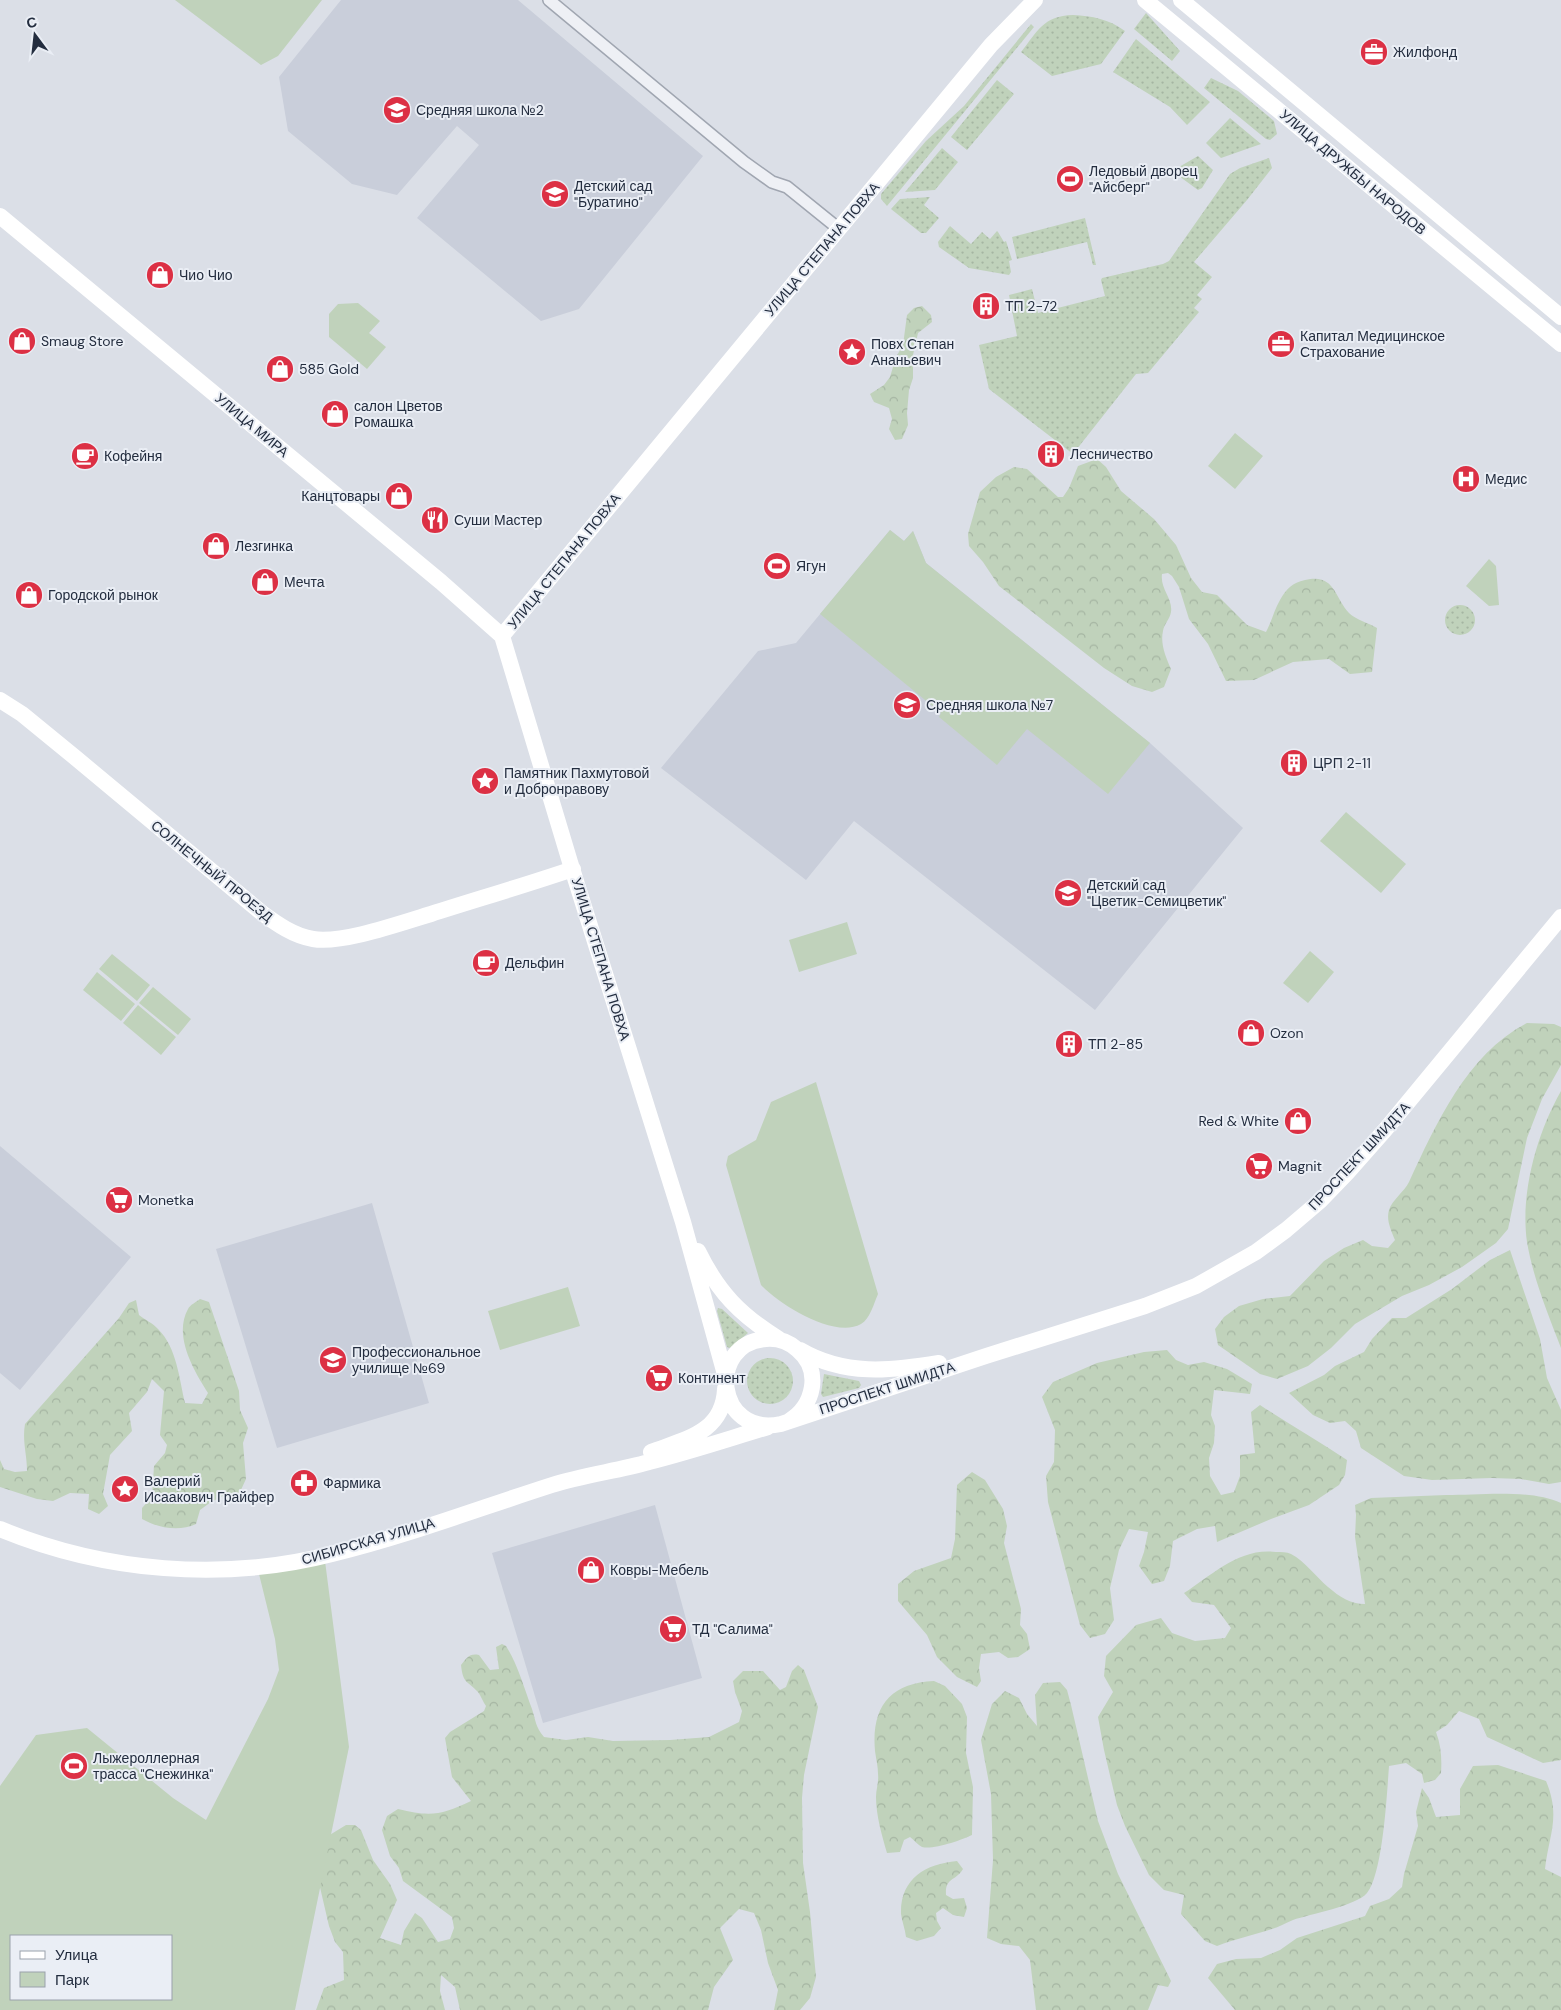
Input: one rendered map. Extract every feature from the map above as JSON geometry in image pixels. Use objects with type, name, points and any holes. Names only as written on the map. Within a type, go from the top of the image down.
[{"type":"street","points":[[549,0],[744,162],[772,182],[788,187],[839,229]]},
{"type":"street","points":[[999,37],[1022,0]]},
{"type":"street","points":[[999,37],[1035,0]]},
{"type":"street","name":"УЛИЦА ДРУЖБЫ НАРОДОВ","points":[[1145,0],[1561,344]]},
{"type":"street","name":"УЛИЦА ДРУЖБЫ НАРОДОВ","points":[[1181,0],[1561,317]]},
{"type":"street","name":"УЛИЦА СТЕПАНА ПОВХА","points":[[726,1381],[683,1222],[502,636],[999,37]]},
{"type":"street","name":"УЛИЦА МИРА","points":[[0,216],[441,582],[502,636]]},
{"type":"street","name":"СОЛНЕЧНЫЙ ПРОЕЗД","points":[[0,700],[22,714],[262,913],[278,925],[304,938],[325,940],[341,938],[395,925],[573,869]]},
{"type":"street","name":"ПРОСПЕКТ ШМИДТА","points":[[789,1421],[986,1356],[1108,1319],[1173,1296],[1226,1270],[1286,1230],[1320,1201],[1386,1130],[1561,917]]},
{"type":"street","name":"УЛИЦА СТЕПАНА ПОВХА","points":[[683,1222],[712,1277],[727,1299],[751,1321],[788,1344]]},
{"type":"street","points":[[768,1339],[788,1344],[802,1353],[808,1362],[813,1384],[811,1396],[806,1406],[789,1421],[773,1426],[755,1424],[740,1415],[730,1401],[726,1381],[731,1361],[747,1345],[768,1339]]},
{"type":"street","name":"ПРОСПЕКТ ШМИДТА","points":[[788,1344],[822,1361],[855,1369],[896,1370],[986,1356]]},
{"type":"street","name":"СИБИРСКАЯ УЛИЦА","points":[[0,1529],[53,1548],[130,1564],[175,1569],[259,1567],[332,1554],[586,1476],[702,1431],[716,1420],[720,1412],[725,1397],[726,1381]]},
{"type":"street","name":"СИБИРСКАЯ УЛИЦА","points":[[586,1476],[649,1462],[773,1426]]},
{"type":"shaded area","points":[[341,0],[518,0],[703,156],[579,309],[541,321],[417,218],[479,145],[457,126],[397,195],[352,184],[288,131],[279,77]]},
{"type":"shaded area","points":[[890,530],[904,541],[913,531],[926,563],[1150,743],[1243,828],[1095,1010],[854,821],[806,880],[661,768],[758,651],[796,643]]},
{"type":"shaded area","points":[[0,1146],[131,1257],[20,1390],[0,1373]]},
{"type":"shaded area","name":"Профессиональное училище №69","points":[[372,1203],[429,1403],[277,1448],[216,1249]]},
{"type":"shaded area","points":[[655,1505],[702,1678],[543,1723],[492,1553]]},
{"type":"green space","points":[[175,0],[322,0],[278,56],[261,65]]},
{"type":"green space","points":[[1146,13],[1180,51],[1172,61],[1134,29]]},
{"type":"green space","points":[[1073,15],[1100,19],[1125,31],[1101,64],[1052,76],[1021,52],[1042,26],[1055,18]]},
{"type":"green space","points":[[1031,24],[1034,27],[887,206],[881,199],[881,194],[926,141],[964,106]]},
{"type":"green space","points":[[1136,39],[1210,102],[1187,125],[1170,107],[1113,72]]},
{"type":"green space","points":[[1211,78],[1238,91],[1274,121],[1277,134],[1270,140],[1266,139],[1204,88]]},
{"type":"green space","points":[[997,80],[1014,94],[967,150],[951,137]]},
{"type":"green space","points":[[1230,118],[1261,144],[1221,158],[1206,143]]},
{"type":"green space","points":[[942,148],[958,162],[935,190],[905,192]]},
{"type":"green space","points":[[1198,156],[1213,170],[1202,188],[1198,190],[1172,171]]},
{"type":"green space","points":[[1269,158],[1272,168],[1194,262],[1212,277],[1197,295],[1202,299],[1194,308],[1199,312],[1148,373],[1136,374],[1073,454],[989,389],[979,345],[1017,336],[1009,295],[1032,289],[1038,313],[1105,296],[1102,278],[1169,261],[1230,174],[1240,168]]},
{"type":"green space","points":[[930,197],[924,205],[939,218],[926,233],[921,233],[891,209],[900,199]]},
{"type":"green space","points":[[1085,218],[1096,265],[1093,265],[1087,242],[1017,259],[1012,237]]},
{"type":"green space","points":[[950,226],[971,244],[982,232],[990,239],[997,231],[1004,242],[1006,241],[1012,260],[1009,261],[1011,272],[1009,275],[969,268],[939,247],[938,242]]},
{"type":"green space","points":[[358,303],[380,321],[369,333],[386,347],[367,369],[329,337],[329,314],[338,304]]},
{"type":"green space","points":[[922,306],[931,315],[932,322],[918,333],[913,355],[913,378],[909,390],[908,425],[902,439],[895,440],[889,429],[892,419],[889,408],[874,402],[870,394],[884,385],[890,377],[896,357],[903,345],[907,315],[914,308]]},
{"type":"green space","points":[[1235,433],[1263,456],[1235,489],[1208,466]]},
{"type":"green space","points":[[1097,459],[1106,467],[1121,491],[1154,519],[1176,545],[1191,578],[1202,592],[1217,595],[1247,625],[1266,632],[1278,604],[1290,587],[1305,580],[1315,579],[1328,583],[1349,613],[1355,618],[1377,628],[1372,672],[1350,674],[1329,659],[1293,662],[1254,680],[1226,681],[1208,644],[1189,619],[1179,587],[1168,573],[1162,574],[1162,579],[1170,602],[1171,612],[1164,628],[1162,641],[1165,656],[1171,669],[1164,687],[1152,692],[1132,686],[1104,668],[999,586],[983,562],[969,546],[968,534],[980,492],[996,477],[1014,467],[1027,469],[1058,497],[1063,497],[1078,466]]},
{"type":"green space","points":[[890,530],[904,541],[913,531],[926,563],[1150,743],[1108,794],[1027,729],[997,765],[939,717],[941,713],[820,614]]},
{"type":"green space","points":[[1489,559],[1496,566],[1499,605],[1489,606],[1466,586]]},
{"type":"green space","points":[[1460,605],[1466,606],[1474,614],[1474,626],[1466,634],[1460,635],[1454,634],[1446,626],[1445,620],[1446,614],[1454,606]]},
{"type":"green space","points":[[1346,812],[1406,864],[1381,893],[1320,841]]},
{"type":"green space","points":[[847,922],[857,954],[799,972],[789,940]]},
{"type":"green space","points":[[1310,951],[1334,972],[1308,1003],[1283,983]]},
{"type":"green space","points":[[112,954],[150,985],[137,1001],[99,969]]},
{"type":"green space","points":[[97,972],[135,1004],[121,1021],[83,990]]},
{"type":"green space","points":[[153,987],[191,1019],[178,1035],[139,1003]]},
{"type":"green space","points":[[138,1005],[176,1037],[161,1055],[123,1023]]},
{"type":"green space","points":[[1527,1023],[1554,1024],[1561,1027],[1561,1065],[1542,1099],[1527,1138],[1508,1229],[1496,1243],[1462,1267],[1429,1285],[1402,1296],[1355,1324],[1331,1348],[1308,1366],[1277,1379],[1260,1374],[1218,1345],[1215,1329],[1224,1317],[1239,1306],[1263,1299],[1290,1296],[1324,1261],[1344,1248],[1363,1240],[1372,1246],[1388,1248],[1395,1240],[1388,1214],[1391,1206],[1409,1182],[1442,1114],[1470,1072],[1487,1053],[1506,1036]]},
{"type":"green space","points":[[816,1082],[878,1294],[864,1322],[850,1327],[823,1324],[808,1318],[781,1302],[761,1285],[726,1165],[728,1156],[756,1140],[771,1102]]},
{"type":"green space","points":[[1561,1091],[1561,1348],[1533,1269],[1525,1223],[1528,1184],[1532,1164],[1545,1125]]},
{"type":"green space","points":[[1510,1250],[1540,1339],[1547,1378],[1561,1410],[1561,1482],[1549,1484],[1521,1479],[1492,1478],[1432,1480],[1404,1476],[1361,1448],[1356,1431],[1345,1421],[1330,1423],[1313,1415],[1289,1393],[1324,1375],[1335,1366],[1364,1352],[1372,1339],[1392,1318],[1406,1318],[1452,1289],[1490,1260]]},
{"type":"green space","points":[[568,1287],[580,1326],[500,1350],[488,1311]]},
{"type":"green space","points":[[200,1299],[209,1302],[239,1391],[240,1410],[248,1428],[243,1443],[246,1479],[240,1492],[230,1497],[223,1496],[211,1502],[200,1510],[196,1524],[183,1528],[155,1525],[142,1519],[142,1508],[152,1497],[154,1466],[165,1453],[167,1445],[160,1435],[164,1391],[152,1379],[147,1392],[129,1413],[132,1431],[110,1455],[103,1494],[108,1506],[99,1514],[88,1509],[89,1494],[70,1493],[53,1501],[37,1499],[0,1487],[0,1460],[4,1469],[15,1472],[27,1471],[24,1436],[25,1424],[119,1318],[129,1303],[136,1300],[139,1315],[156,1327],[169,1345],[176,1364],[185,1403],[202,1404],[208,1393],[187,1353],[183,1330],[184,1319],[188,1309]]},
{"type":"green space","points":[[718,1308],[722,1309],[748,1333],[730,1348],[727,1347],[717,1311]]},
{"type":"green space","points":[[1167,1350],[1176,1360],[1188,1365],[1204,1362],[1227,1369],[1252,1384],[1250,1394],[1214,1390],[1211,1415],[1215,1426],[1214,1443],[1209,1458],[1210,1476],[1221,1495],[1234,1492],[1240,1476],[1240,1455],[1255,1453],[1251,1412],[1260,1405],[1347,1460],[1345,1475],[1339,1485],[1309,1505],[1217,1542],[1215,1526],[1197,1529],[1173,1541],[1170,1566],[1164,1581],[1152,1584],[1139,1566],[1148,1532],[1129,1529],[1119,1550],[1110,1588],[1114,1620],[1105,1634],[1090,1638],[1080,1625],[1048,1502],[1046,1476],[1054,1462],[1055,1430],[1042,1397],[1053,1382],[1097,1363],[1144,1352]]},
{"type":"green space","points":[[770,1358],[783,1362],[789,1368],[793,1381],[789,1394],[783,1400],[770,1404],[757,1400],[751,1394],[747,1381],[751,1368],[757,1362]]},
{"type":"green space","points":[[824,1374],[859,1381],[861,1385],[859,1388],[823,1397],[821,1394]]},
{"type":"green space","points":[[972,1472],[985,1480],[1003,1509],[1007,1526],[1004,1543],[1021,1609],[1020,1625],[1027,1634],[1030,1649],[1018,1657],[1008,1658],[999,1652],[981,1654],[979,1668],[981,1681],[977,1687],[957,1677],[937,1657],[927,1635],[898,1601],[898,1584],[914,1571],[951,1558],[955,1539],[957,1485]]},
{"type":"green space","points":[[1520,1494],[1561,1503],[1561,1760],[1543,1763],[1487,1737],[1479,1719],[1459,1711],[1447,1725],[1436,1732],[1440,1747],[1441,1773],[1435,1780],[1424,1783],[1422,1774],[1406,1763],[1389,1766],[1377,1869],[1367,1893],[1361,1898],[1343,1906],[1293,1920],[1275,1928],[1217,1946],[1205,1941],[1181,1914],[1184,1895],[1164,1890],[1149,1875],[1117,1805],[1098,1717],[1113,1692],[1104,1676],[1106,1656],[1136,1625],[1161,1618],[1172,1633],[1195,1641],[1225,1638],[1231,1628],[1214,1605],[1192,1602],[1184,1593],[1227,1564],[1250,1554],[1284,1552],[1291,1554],[1337,1594],[1350,1601],[1365,1604],[1355,1537],[1355,1505],[1371,1498]]},
{"type":"green space","name":"Лыжероллерная трасса \"Снежинка\"","points":[[325,1561],[349,1747],[295,2010],[0,2010],[0,1786],[36,1735],[87,1728],[173,1798],[206,1820],[268,1699],[279,1670],[275,1639],[259,1574]]},
{"type":"green space","points":[[502,1644],[506,1646],[514,1661],[541,1733],[544,1737],[566,1740],[588,1737],[613,1741],[709,1737],[739,1722],[742,1711],[733,1681],[743,1671],[763,1671],[780,1690],[786,1687],[792,1671],[798,1665],[804,1670],[818,1707],[804,1775],[802,1798],[803,1863],[816,1977],[810,1998],[800,2010],[774,2010],[778,1990],[768,1963],[761,1930],[754,1913],[739,1909],[720,1928],[733,1960],[714,1987],[708,2010],[460,2010],[455,1987],[441,1975],[440,1991],[445,2010],[316,2010],[324,1988],[344,1980],[343,1952],[335,1942],[329,1926],[319,1883],[328,1836],[346,1825],[355,1825],[361,1830],[373,1860],[390,1884],[397,1900],[380,1938],[401,1945],[404,1931],[415,1913],[422,1918],[438,1942],[450,1939],[454,1928],[452,1917],[403,1881],[399,1868],[390,1856],[382,1830],[387,1816],[398,1809],[428,1814],[444,1812],[471,1801],[452,1777],[445,1738],[450,1732],[484,1711],[486,1706],[478,1692],[464,1679],[461,1665],[468,1657],[479,1655],[490,1670],[499,1669],[496,1647]]},
{"type":"green space","points":[[934,1681],[945,1686],[962,1704],[967,1717],[966,1753],[973,1787],[972,1835],[947,1844],[927,1848],[922,1847],[910,1837],[904,1840],[900,1852],[887,1853],[876,1804],[878,1768],[875,1751],[876,1722],[886,1700],[895,1692],[919,1683]]},
{"type":"green space","points":[[1060,1682],[1067,1690],[1098,1821],[1118,1874],[1171,1981],[1168,1987],[1158,1985],[1148,2010],[1036,2010],[1030,1960],[1019,1946],[1001,1944],[987,1938],[993,1860],[991,1794],[981,1740],[992,1704],[1005,1691],[1019,1698],[1027,1714],[1037,1726],[1035,1695],[1043,1683]]},
{"type":"green space","points":[[1498,1765],[1546,1781],[1553,1805],[1553,1825],[1545,1869],[1561,1877],[1561,2010],[1235,2010],[1208,1978],[1217,1964],[1236,1959],[1261,1958],[1280,1950],[1297,1938],[1365,1916],[1370,1906],[1389,1899],[1402,1887],[1418,1826],[1416,1812],[1422,1788],[1429,1798],[1436,1817],[1460,1815],[1460,1789],[1473,1766]]},
{"type":"green space","points":[[957,1861],[963,1869],[947,1885],[946,1895],[953,1899],[964,1898],[967,1908],[964,1917],[953,1915],[943,1908],[936,1913],[937,1921],[941,1928],[934,1936],[917,1941],[906,1937],[901,1914],[905,1891],[910,1883],[925,1870]]},
{"type":"place","name":"Жилфонд","points":[[1374,52]]},
{"type":"place","name":"Средняя школа №2","points":[[397,110]]},
{"type":"place","name":"Ледовый дворец \"Айсберг\"","points":[[1070,179]]},
{"type":"place","name":"Детский сад \"Буратино\"","points":[[555,194]]},
{"type":"place","name":"Чио Чио","points":[[160,275]]},
{"type":"place","name":"ТП 2-72","points":[[986,306]]},
{"type":"place","name":"Smaug Store","points":[[22,341]]},
{"type":"place","name":"Капитал Медицинское Страхование","points":[[1281,344]]},
{"type":"place","name":"Повх Степан Ананьевич","points":[[852,352]]},
{"type":"place","name":"585 Gold","points":[[280,369]]},
{"type":"place","name":"салон Цветов Ромашка","points":[[335,414]]},
{"type":"place","name":"Лесничество","points":[[1051,454]]},
{"type":"place","name":"Кофейня","points":[[85,456]]},
{"type":"place","name":"Медис","points":[[1466,479]]},
{"type":"place","name":"Канцтовары","points":[[399,496]]},
{"type":"place","name":"Суши Мастер","points":[[435,520]]},
{"type":"place","name":"Лезгинка","points":[[216,546]]},
{"type":"place","name":"Ягун","points":[[777,566]]},
{"type":"place","name":"Мечта","points":[[265,582]]},
{"type":"place","name":"Городской рынок","points":[[29,595]]},
{"type":"place","name":"Средняя школа №7","points":[[907,705]]},
{"type":"place","name":"ЦРП 2-11","points":[[1294,763]]},
{"type":"place","name":"Памятник Пахмутовой и Добронравову","points":[[485,781]]},
{"type":"place","name":"Детский сад \"Цветик-Семицветик\"","points":[[1068,893]]},
{"type":"place","name":"Дельфин","points":[[486,963]]},
{"type":"place","name":"Ozon","points":[[1251,1033]]},
{"type":"place","name":"ТП 2-85","points":[[1069,1044]]},
{"type":"place","name":"Red & White","points":[[1298,1121]]},
{"type":"place","name":"Magnit","points":[[1259,1166]]},
{"type":"place","name":"Monetka","points":[[119,1200]]},
{"type":"place","name":"Профессиональное училище №69","points":[[333,1360]]},
{"type":"place","name":"Континент","points":[[659,1378]]},
{"type":"place","name":"Фармика","points":[[304,1483]]},
{"type":"place","name":"Валерий Исаакович Грайфер","points":[[125,1489]]},
{"type":"place","name":"Ковры-Мебель","points":[[591,1570]]},
{"type":"place","name":"ТД \"Салима\"","points":[[673,1629]]},
{"type":"place","name":"Лыжероллерная трасса \"Снежинка\"","points":[[74,1766]]}]
